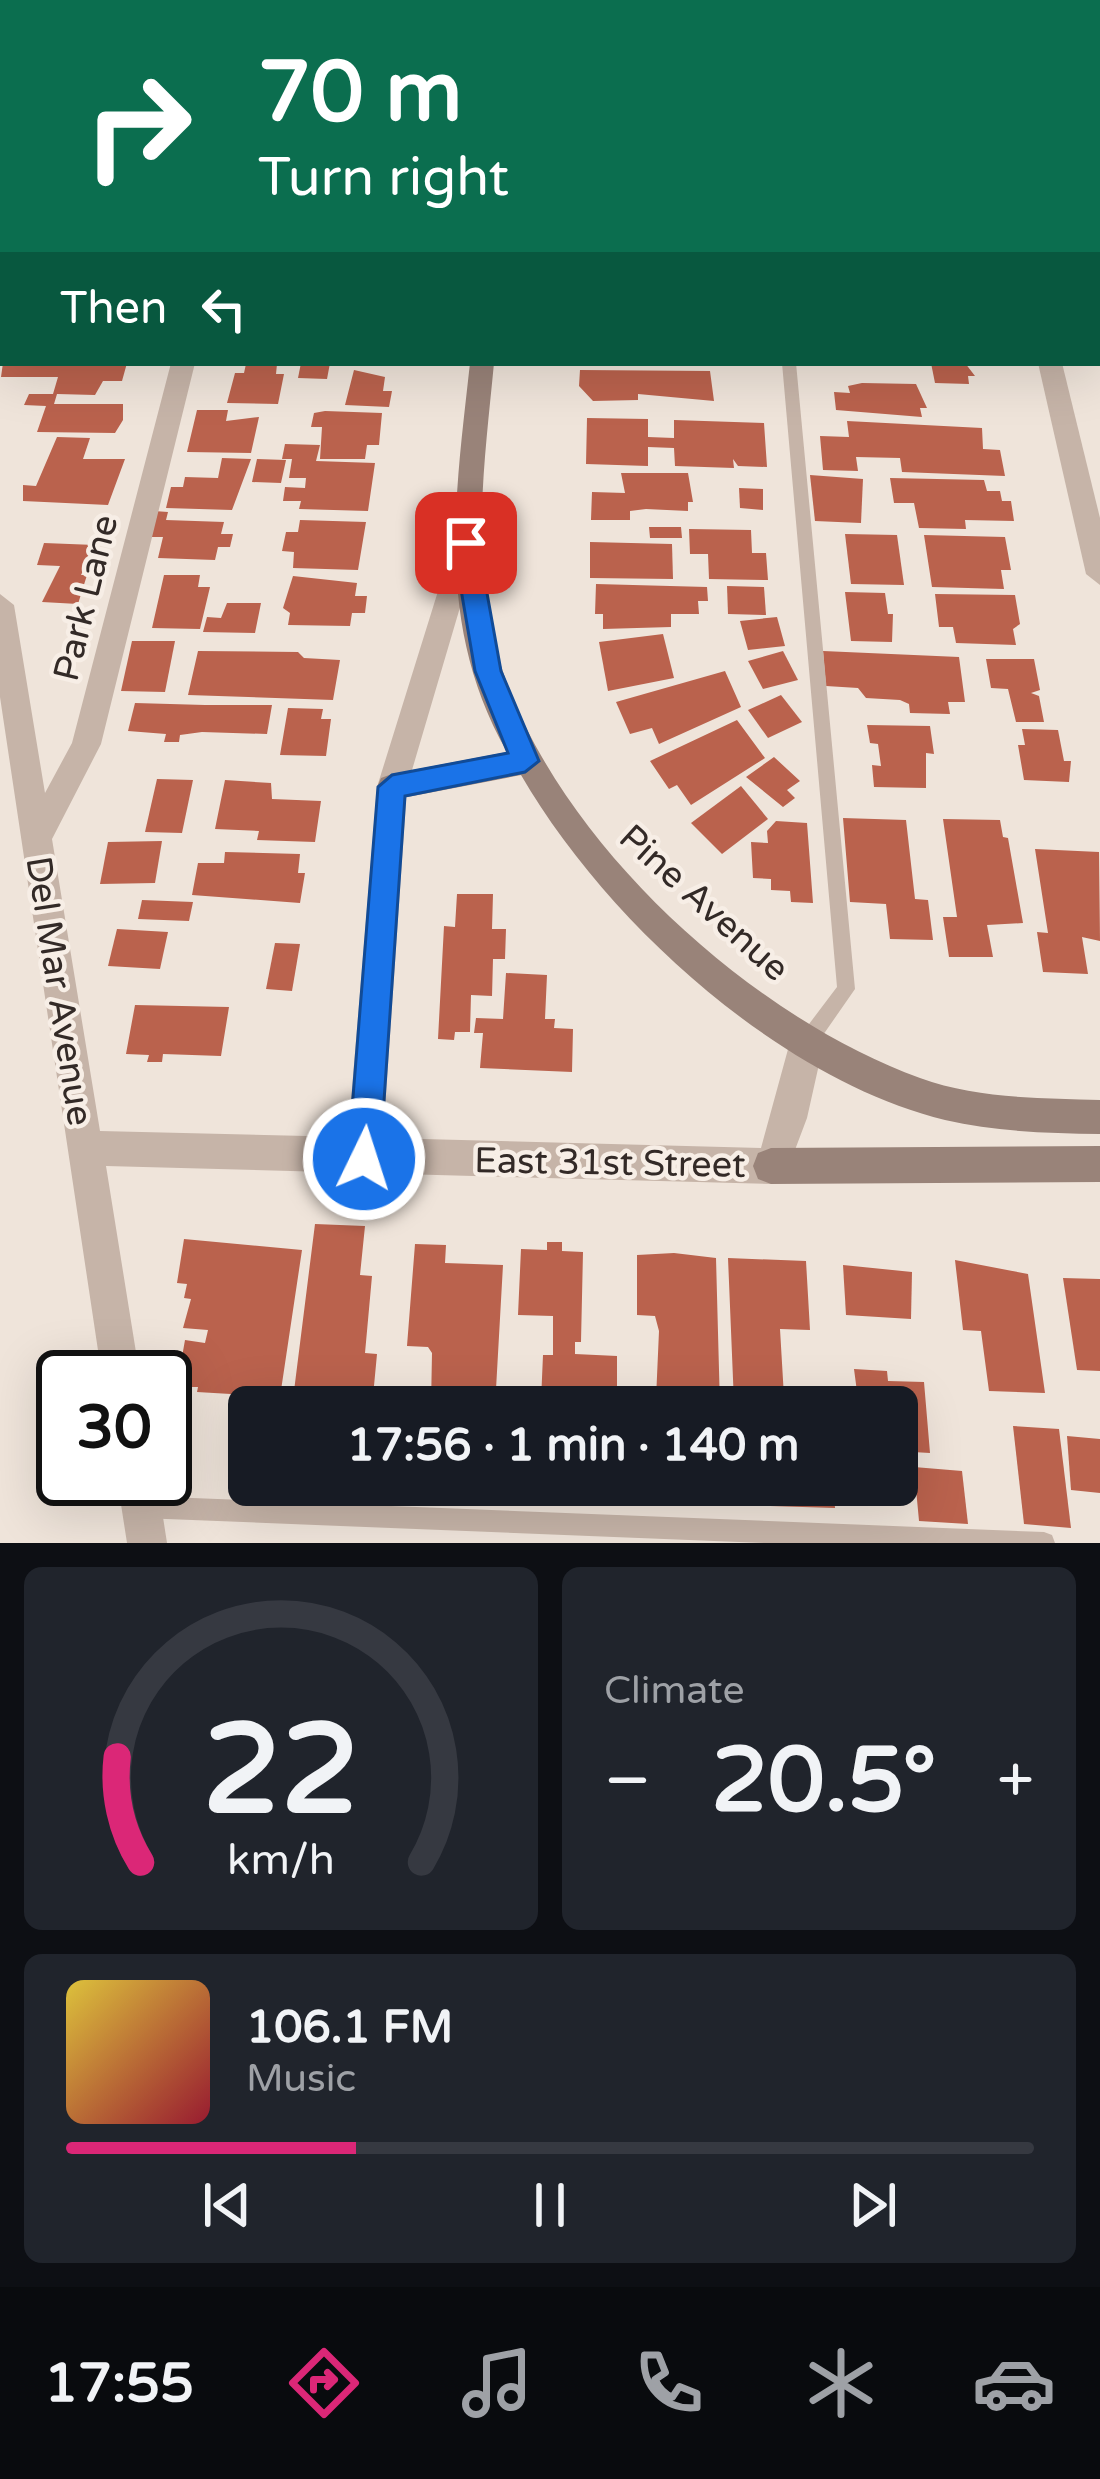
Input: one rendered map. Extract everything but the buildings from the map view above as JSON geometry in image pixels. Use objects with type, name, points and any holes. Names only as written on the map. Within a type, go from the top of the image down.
[{"type":"street","name":"Park Lane","points":[[34,842],[86,744],[183,366]]},
{"type":"street","name":"Pine Avenue","points":[[364,1159],[392,787],[466,543],[482,366]]},
{"type":"street","points":[[1051,366],[1100,574]]},
{"type":"street","name":"Pine Avenue","points":[[466,543],[488,671],[525,761],[592,859],[689,952],[807,1042]]},
{"type":"street","name":"Del Mar Avenue","points":[[0,605],[117,1350]]},
{"type":"street","points":[[392,787],[525,761]]},
{"type":"street","points":[[807,1042],[919,1095],[998,1114],[1100,1118]]},
{"type":"street","name":"East 31st Street","points":[[85,1148],[364,1159],[771,1166],[790,1118],[807,1042]]},
{"type":"street","points":[[771,1166],[1100,1164]]},
{"type":"lane","points":[[789,366],[846,989],[807,1042]]},
{"type":"lane","points":[[142,1510],[1044,1543]]},
{"type":"route","points":[[364,1159],[392,787],[525,761],[488,671],[466,543]]}]
